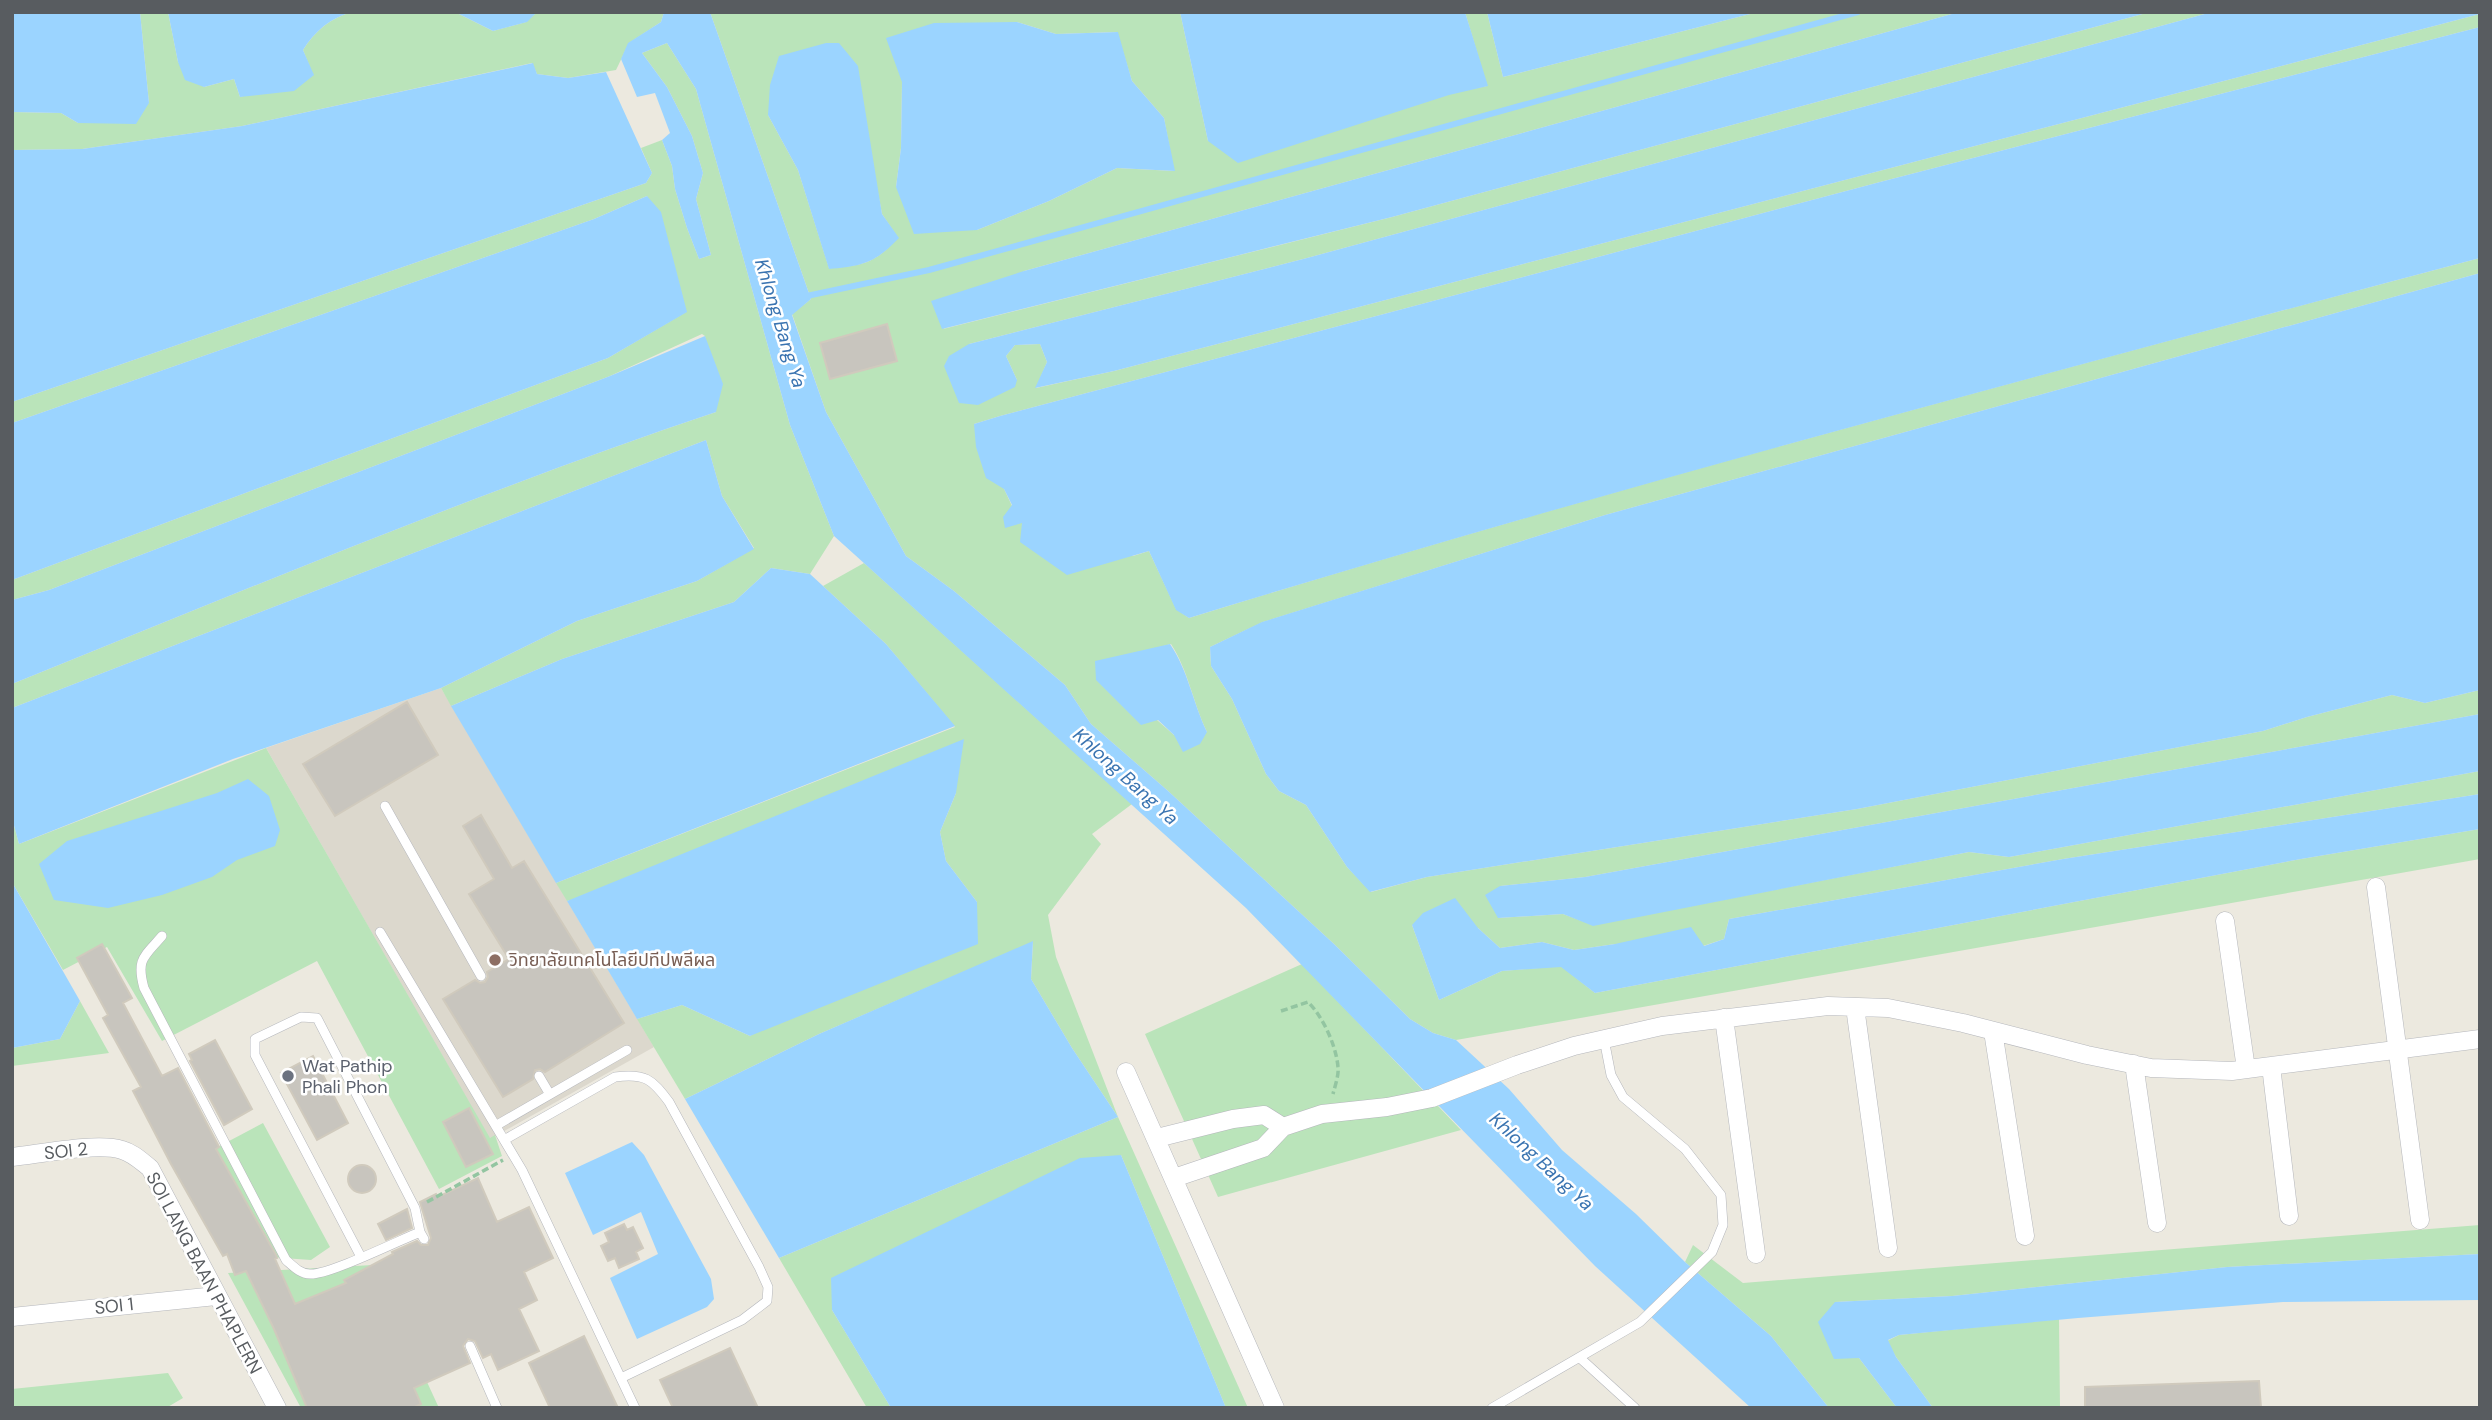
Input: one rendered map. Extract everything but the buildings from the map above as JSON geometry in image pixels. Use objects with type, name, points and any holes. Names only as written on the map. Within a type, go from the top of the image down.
[{"type":"street","points":[[2376,887],[2420,1220]]},
{"type":"street","points":[[2225,921],[2246,1069]]},
{"type":"street","points":[[1174,1178],[1263,1148],[1283,1127],[1330,1113],[1432,1098],[1574,1046],[1662,1026],[1828,1006],[1888,1008],[2151,1068],[2232,1071],[2480,1039]]},
{"type":"street","points":[[1855,1007],[1888,1248]]},
{"type":"street","points":[[1724,1018],[1756,1254]]},
{"type":"street","points":[[1993,1031],[2025,1236]]},
{"type":"street","points":[[2133,1064],[2157,1223]]},
{"type":"street","points":[[2271,1066],[2289,1216]]},
{"type":"street","points":[[1126,1072],[1275,1408]]},
{"type":"street","points":[[1157,1139],[1233,1119],[1264,1115],[1283,1127]]},
{"type":"street","name":"SOI 2","points":[[12,1157],[94,1148],[120,1149]]},
{"type":"street","name":"SOI LANG BAAN PHAPLERN","points":[[120,1149],[133,1154],[150,1168],[277,1408]]},
{"type":"street","name":"SOI 1","points":[[12,1317],[216,1296]]},
{"type":"lane","points":[[385,806],[481,976]]},
{"type":"lane","points":[[380,932],[513,1154],[547,1219],[635,1408]]},
{"type":"lane","points":[[162,936],[143,958],[139,971],[144,988],[286,1260],[308,1274],[325,1272],[422,1236],[415,1208],[317,1018],[301,1017],[256,1039],[255,1055],[361,1257]]},
{"type":"lane","points":[[1492,1408],[1642,1320],[1712,1252],[1723,1224],[1721,1195],[1685,1149],[1623,1097],[1611,1075],[1604,1040]]},
{"type":"lane","points":[[496,1125],[627,1050]]},
{"type":"lane","points":[[504,1140],[615,1077],[632,1075],[653,1081],[669,1102],[759,1267],[768,1287],[767,1301],[760,1308],[742,1320],[621,1378]]},
{"type":"lane","points":[[538,1076],[549,1093]]},
{"type":"lane","points":[[470,1346],[497,1408]]},
{"type":"lane","points":[[1580,1358],[1635,1408]]},
{"type":"path","points":[[1281,1011],[1308,1002],[1317,1010],[1331,1040],[1339,1068],[1330,1113]]},
{"type":"path","points":[[415,1208],[513,1154]]},
{"type":"shaded area","name":"วิทยาลัยเทคโนโลยีปทีปพลีผล","points":[[441,688],[654,1047],[490,1139],[266,748]]},
{"type":"green space","points":[[140,12],[168,12],[178,62],[204,87],[234,79],[240,97],[313,75],[303,50],[324,26],[353,12],[455,12],[493,31],[526,22],[537,12],[664,12],[661,22],[629,43],[616,70],[568,78],[537,74],[532,63],[242,126],[82,149],[12,150],[12,112],[61,113],[78,123],[149,103]]},
{"type":"green space","points":[[710,12],[1180,12],[1208,141],[1487,86],[1465,12],[1487,12],[1503,77],[1758,12],[1959,12],[1024,271],[943,329],[1392,217],[2150,12],[2212,12],[1307,258],[969,344],[1017,380],[1006,356],[1015,345],[1040,344],[1047,362],[1036,388],[1114,371],[2480,14],[2480,27],[1880,182],[974,424],[1012,506],[1006,527],[1022,522],[1133,556],[1149,551],[1176,609],[1189,618],[1671,476],[2480,258],[2480,273],[1605,515],[1263,622],[1210,647],[1211,666],[1232,699],[1266,774],[1279,791],[1306,805],[1347,867],[1371,892],[1427,877],[1857,809],[2263,731],[2392,695],[2425,703],[2480,690],[2480,714],[1585,877],[1500,886],[1498,918],[1563,914],[1593,925],[1969,852],[2009,857],[2480,771],[2480,794],[2063,859],[1729,919],[1724,939],[1703,946],[1615,944],[1574,950],[1542,942],[1500,948],[1478,928],[1412,925],[1439,1000],[1502,971],[1561,966],[1595,993],[2301,859],[2480,829],[2480,859],[1456,1040],[1433,1033],[1410,1019],[1334,944],[1091,724],[1065,685],[954,591],[906,556],[826,412],[792,314],[811,299]],"holes":[[[1017,22],[1056,34],[1117,32],[1132,81],[1164,118],[1174,171],[1117,168],[1049,201],[977,230],[896,187],[901,148],[902,82]],[[768,115],[874,172],[882,214],[898,238],[868,262],[829,268],[798,170]],[[1171,644],[1182,665],[1207,732],[1174,735],[1157,720],[1156,648]]]},
{"type":"green space","points":[[667,43],[696,89],[790,425],[834,536],[810,574],[771,568],[734,602],[562,659],[451,706],[441,688],[577,621],[697,581],[754,548],[722,496],[706,440],[12,708],[12,684],[450,508],[716,412],[705,336],[702,334],[610,376],[49,590],[12,600],[12,580],[608,358],[686,312],[647,196],[594,219],[12,423],[12,402],[646,183],[652,173],[641,148],[662,140],[672,166],[675,189],[687,228],[699,259],[711,255],[696,199],[703,173],[692,136],[667,87],[642,53]]},
{"type":"green space","points":[[864,563],[1132,804],[1092,834],[1101,844],[1048,915],[1056,957],[1118,1117],[1072,1048],[1031,979],[1033,942],[819,1034],[685,1099],[637,1019],[682,1005],[750,1036],[977,902],[946,861],[940,832],[956,793],[567,901],[556,883],[955,727],[886,644],[823,586]]},
{"type":"green space","points":[[266,748],[490,1138],[495,1135],[502,1156],[439,1189],[317,961],[162,1041],[107,947],[63,970],[12,882],[12,818],[19,844]]},
{"type":"green space","points":[[1302,964],[1461,1130],[1218,1197],[1145,1034]]},
{"type":"green space","points":[[80,1001],[109,1053],[12,1066],[12,1048],[60,1039]]},
{"type":"green space","points":[[1118,1117],[1248,1408],[1226,1408],[1121,1155],[832,1310],[891,1408],[867,1408],[779,1258]]},
{"type":"green space","points":[[263,1123],[330,1247],[311,1260],[269,1257],[214,1149]]},
{"type":"green space","points":[[2480,1225],[2480,1254],[2227,1267],[1952,1296],[1835,1302],[1859,1358],[1897,1408],[1829,1408],[1771,1336],[1685,1262],[1693,1245],[1743,1283]]},
{"type":"green space","points":[[373,1265],[439,1408],[301,1408],[228,1273]]},
{"type":"green space","points":[[2059,1319],[2060,1408],[1933,1408],[1887,1341],[1899,1335]]},
{"type":"green space","points":[[168,1373],[183,1398],[166,1408],[12,1408],[12,1389]]},
{"type":"water","points":[[12,12],[140,12],[149,103],[136,124],[78,123],[61,113],[12,112]]},
{"type":"water","points":[[168,12],[353,12],[331,21],[308,43],[303,50],[314,75],[294,91],[240,97],[234,79],[204,87],[185,80],[178,62]]},
{"type":"water","points":[[455,12],[537,12],[527,22],[493,31]]},
{"type":"water","name":"Khlong Bang Ya","points":[[664,12],[710,12],[811,299],[792,315],[826,412],[906,556],[954,591],[1065,685],[1091,724],[1334,944],[1410,1019],[1433,1033],[1456,1040],[1509,1089],[1562,1150],[1771,1336],[1829,1408],[1751,1408],[1595,1266],[1246,908],[834,536],[790,425],[696,89],[667,43],[642,53],[667,87],[692,136],[703,173],[696,199],[711,255],[699,259],[687,228],[675,189],[672,166],[662,140],[670,133],[655,93],[637,97],[621,59],[628,43],[661,22]]},
{"type":"water","points":[[1180,12],[1465,12],[1488,86],[1449,95],[1238,163],[1208,141]]},
{"type":"water","points":[[1487,12],[1758,12],[1503,77]]},
{"type":"water","points":[[1959,12],[2150,12],[1392,217],[942,329],[931,301],[1024,271]]},
{"type":"water","points":[[2212,12],[2480,14],[1114,371],[1035,388],[1047,362],[1040,344],[1015,345],[1006,356],[1017,380],[1015,387],[978,405],[959,403],[944,366],[949,356],[969,344],[1307,258]]},
{"type":"water","points":[[1017,22],[1056,34],[1118,32],[1132,81],[1164,118],[1175,171],[1117,168],[1049,201],[977,230],[914,234],[896,187],[901,148],[902,82],[886,38],[934,23]]},
{"type":"water","points":[[2480,27],[2480,258],[1671,477],[1189,618],[1176,610],[1149,551],[1067,575],[1020,542],[1022,523],[1005,528],[1003,517],[1012,505],[1004,489],[986,478],[976,447],[974,424],[1000,416],[1880,182]]},
{"type":"water","points":[[826,43],[839,43],[858,66],[882,214],[899,238],[868,262],[829,269],[798,170],[768,115],[770,85],[779,56]]},
{"type":"water","points":[[533,63],[537,74],[568,78],[606,72],[652,173],[646,183],[12,402],[12,150],[82,149],[242,126]]},
{"type":"water","points":[[647,196],[661,212],[687,312],[608,358],[12,580],[12,423],[594,219]]},
{"type":"water","points":[[2480,273],[2480,690],[2425,703],[2392,695],[2263,731],[1857,809],[1427,877],[1370,892],[1347,867],[1306,805],[1279,791],[1266,774],[1232,699],[1211,666],[1210,647],[1262,622],[1605,515]]},
{"type":"water","points":[[705,336],[723,384],[716,412],[450,508],[12,684],[12,600],[49,590],[610,376]]},
{"type":"water","points":[[706,440],[722,496],[754,549],[697,581],[577,621],[441,688],[233,759],[19,844],[12,818],[12,708]]},
{"type":"water","points":[[771,568],[810,574],[886,644],[955,726],[556,883],[451,706],[562,659],[734,602]]},
{"type":"water","points":[[1170,644],[1207,732],[1200,744],[1183,752],[1174,735],[1158,720],[1141,725],[1096,680],[1095,661]]},
{"type":"water","points":[[2480,714],[2480,771],[2009,857],[1969,852],[1593,926],[1563,914],[1498,918],[1485,895],[1500,886],[1585,877]]},
{"type":"water","points":[[964,739],[956,793],[940,832],[946,861],[977,902],[978,944],[750,1036],[682,1005],[637,1019],[567,901]]},
{"type":"water","points":[[248,779],[269,796],[280,830],[275,846],[237,860],[212,877],[162,895],[108,908],[54,900],[39,864],[67,841],[217,793]]},
{"type":"water","points":[[2480,794],[2480,829],[2301,859],[1595,993],[1561,967],[1502,971],[1439,1000],[1412,925],[1423,913],[1455,898],[1478,928],[1500,948],[1542,942],[1574,950],[1691,927],[1704,946],[1724,939],[1729,919],[2063,859]]},
{"type":"water","points":[[12,882],[80,1001],[60,1039],[12,1048]]},
{"type":"water","points":[[1033,941],[1031,979],[1072,1048],[1118,1117],[779,1258],[685,1099],[819,1034]]},
{"type":"water","points":[[632,1142],[644,1155],[711,1279],[714,1299],[707,1307],[637,1339],[610,1278],[658,1254],[641,1212],[593,1235],[565,1173]]},
{"type":"water","points":[[1121,1155],[1226,1408],[891,1408],[832,1310],[831,1278],[1080,1158]]},
{"type":"water","points":[[2480,1254],[2480,1300],[2283,1302],[1899,1335],[1888,1340],[1896,1357],[1933,1408],[1897,1408],[1859,1358],[1834,1359],[1818,1322],[1835,1302],[1952,1296],[2227,1267]]},
{"type":"waterway","points":[[802,297],[929,270],[1858,12]]},
{"type":"place","name":"วิทยาลัยเทคโนโลยีปทีปพลีผล","points":[[495,960]]},
{"type":"place","name":"Wat Pathip Phali Phon","points":[[288,1076]]}]
